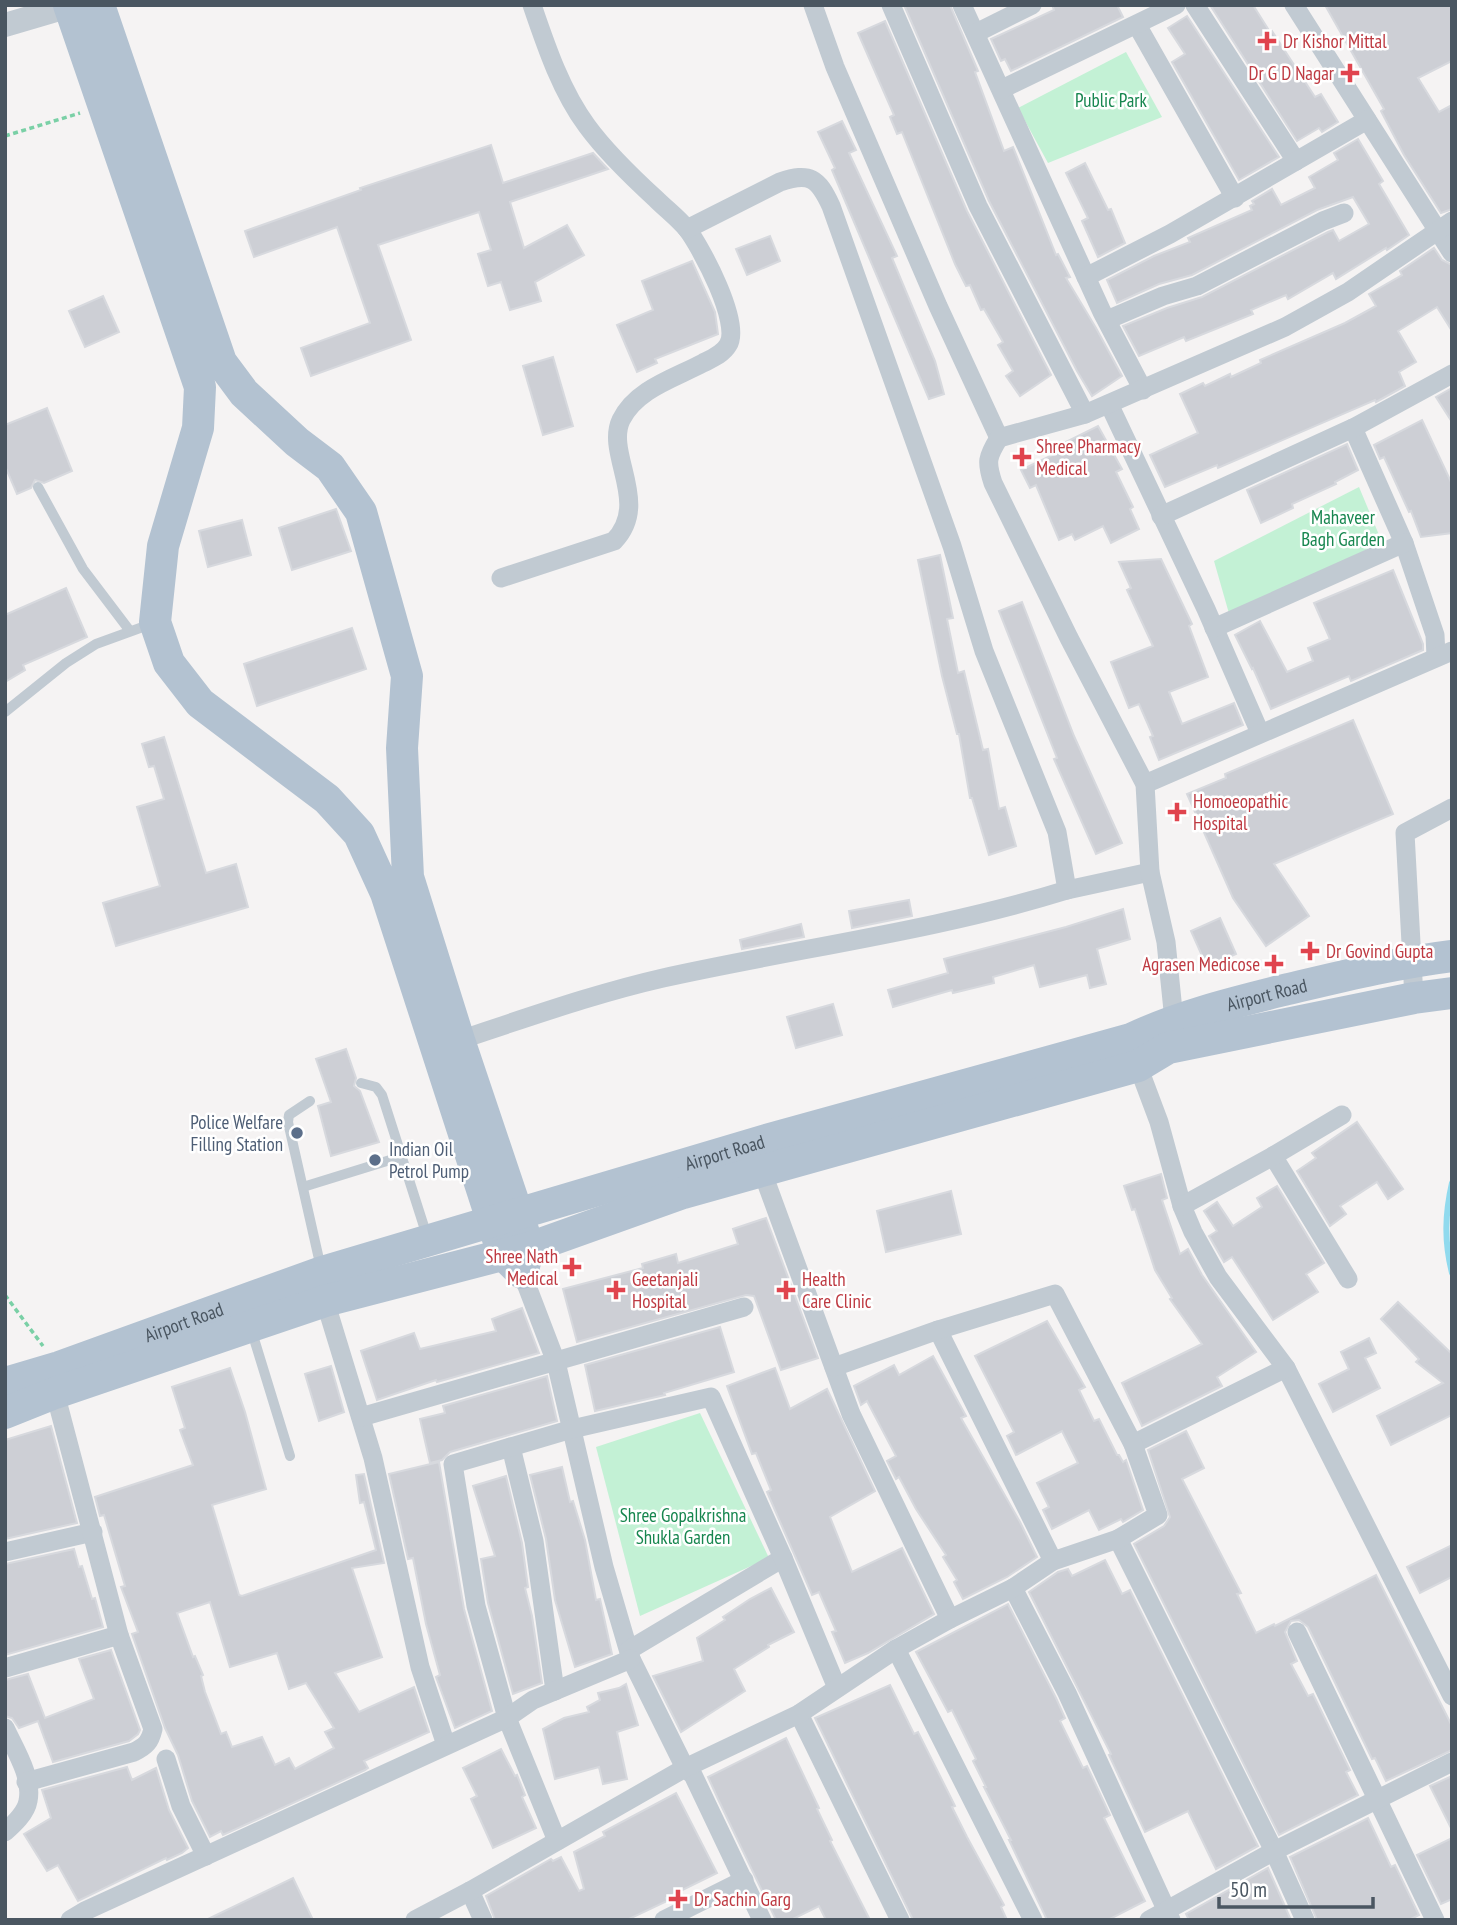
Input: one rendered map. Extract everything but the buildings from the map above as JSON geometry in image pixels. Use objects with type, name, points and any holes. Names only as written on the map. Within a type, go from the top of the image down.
[{"type":"main road","points":[[78,6],[104,106],[200,387],[198,428],[143,627],[200,703],[327,799],[359,834],[386,893],[518,1258]]},
{"type":"main road","points":[[78,6],[221,362],[244,393],[297,442],[330,467],[360,512],[407,676],[402,748],[408,877],[459,1040],[504,1218]]},
{"type":"main road","name":"Airport Road","points":[[5,1383],[57,1380],[250,1327],[324,1286],[518,1258],[683,1194],[1138,1066],[1168,1048],[1175,1033],[1232,1003],[1411,961],[1452,956]]},
{"type":"main road","name":"Airport Road","points":[[5,1413],[57,1380],[324,1286],[428,1240],[766,1140],[1131,1039],[1159,1025],[1175,1033],[1452,993]]},
{"type":"street","points":[[501,578],[614,541],[623,533],[629,503],[617,432],[622,419],[642,395],[716,356],[728,345],[733,332],[730,317],[712,275],[687,229],[634,178],[587,126],[569,97],[545,44],[532,5]]},
{"type":"street","points":[[813,5],[835,67],[938,306],[999,438]]},
{"type":"street","points":[[891,5],[978,206],[1085,414]]},
{"type":"street","points":[[962,5],[1086,276],[1143,390]]},
{"type":"street","points":[[976,33],[1032,5]]},
{"type":"street","points":[[1002,89],[1176,5]]},
{"type":"street","points":[[1195,5],[1296,161]]},
{"type":"street","points":[[1294,5],[1367,120],[1444,226],[1452,253]]},
{"type":"street","points":[[5,25],[78,6]]},
{"type":"street","points":[[1137,25],[1235,198]]},
{"type":"street","points":[[1086,276],[1235,198],[1367,120]]},
{"type":"street","points":[[687,229],[795,177],[808,177],[822,188],[831,206],[952,546],[984,651],[1057,832],[1067,890]]},
{"type":"street","points":[[1107,320],[1163,296],[1197,286],[1323,221],[1344,213]]},
{"type":"street","points":[[1175,1033],[1166,942],[1150,872],[1145,784],[993,483],[987,466],[990,452],[999,438],[1085,414],[1285,327],[1348,292],[1444,226]]},
{"type":"street","points":[[1161,516],[1353,428],[1452,374]]},
{"type":"street","points":[[1109,404],[1260,733]]},
{"type":"street","points":[[1145,784],[1444,653],[1435,635],[1404,543],[1353,428]]},
{"type":"street","points":[[1214,628],[1404,543]]},
{"type":"street","points":[[1414,998],[1405,832],[1452,808]]},
{"type":"street","points":[[459,1040],[616,989],[913,930],[999,911],[1067,890],[1150,872]]},
{"type":"street","points":[[1138,1066],[1159,1122],[1182,1206],[1193,1232],[1218,1277],[1286,1368],[1452,1696]]},
{"type":"street","points":[[1182,1206],[1342,1115]]},
{"type":"street","points":[[1273,1156],[1348,1279]]},
{"type":"street","points":[[762,1171],[851,1413],[950,1619]]},
{"type":"street","points":[[518,1258],[556,1362],[604,1567],[630,1655],[685,1768],[694,1775],[762,1920]]},
{"type":"street","points":[[324,1286],[373,1458],[420,1667],[446,1745]]},
{"type":"street","points":[[415,1920],[685,1768],[799,1714],[896,1649],[1013,1588],[1053,1562],[1118,1539],[1158,1515],[1133,1444],[1055,1294],[938,1330],[834,1367]]},
{"type":"street","points":[[361,1417],[744,1307]]},
{"type":"street","points":[[938,1330],[1053,1562]]},
{"type":"street","points":[[1133,1444],[1286,1368]]},
{"type":"street","points":[[26,1782],[134,1752],[146,1746],[151,1739],[153,1728],[119,1635],[57,1380]]},
{"type":"street","points":[[557,1841],[507,1718],[476,1606],[453,1464],[572,1429],[711,1397],[783,1558],[837,1688]]},
{"type":"street","points":[[511,1447],[534,1541],[555,1691]]},
{"type":"street","points":[[5,1552],[93,1532]]},
{"type":"street","points":[[1118,1539],[1274,1851],[1305,1920]]},
{"type":"street","points":[[71,1920],[85,1911],[507,1718],[533,1700],[630,1655],[783,1558]]},
{"type":"street","points":[[1013,1588],[1067,1693],[1162,1917],[1274,1851],[1452,1762]]},
{"type":"street","points":[[1297,1632],[1435,1920]]},
{"type":"street","points":[[5,1668],[119,1635]]},
{"type":"street","points":[[896,1649],[1032,1920]]},
{"type":"street","points":[[799,1714],[900,1920]]},
{"type":"street","points":[[5,1728],[26,1782],[28,1800],[22,1815],[5,1832]]},
{"type":"street","points":[[166,1759],[181,1806],[206,1856]]},
{"type":"street","points":[[664,1920],[744,1880]]},
{"type":"street","points":[[470,1891],[483,1920]]},
{"type":"lane","points":[[5,712],[66,663],[96,644],[143,627],[83,569],[38,487]]},
{"type":"lane","points":[[360,1083],[376,1087],[382,1095],[428,1240]]},
{"type":"lane","points":[[310,1101],[289,1115],[288,1122],[324,1286]]},
{"type":"lane","points":[[303,1187],[403,1156]]},
{"type":"lane","points":[[250,1327],[290,1456]]},
{"type":"path","points":[[5,136],[104,106]]},
{"type":"path","points":[[5,1295],[57,1380]]},
{"type":"green space","name":"Public Park","points":[[1126,52],[1162,117],[1048,163],[1018,108]]},
{"type":"green space","name":"Mahaveer Bagh Garden","points":[[1359,487],[1382,542],[1230,617],[1214,561]]},
{"type":"green space","name":"Shree Gopalkrishna Shukla Garden","points":[[700,1413],[769,1558],[640,1616],[596,1447]]},
{"type":"waterway","points":[[1452,1183],[1446,1228],[1452,1273]]},
{"type":"place","name":"Dr Kishor Mittal","points":[[1267,41]]},
{"type":"place","name":"Dr G D Nagar","points":[[1350,73]]},
{"type":"place","name":"Shree Pharmacy Medical","points":[[1022,457]]},
{"type":"place","name":"Homoeopathic Hospital","points":[[1177,812]]},
{"type":"place","name":"Dr Govind Gupta","points":[[1310,951]]},
{"type":"place","name":"Agrasen Medicose","points":[[1274,964]]},
{"type":"place","name":"Police Welfare Filling Station","points":[[297,1133]]},
{"type":"place","name":"Indian Oil Petrol Pump","points":[[375,1160]]},
{"type":"place","name":"Shree Nath Medical","points":[[572,1267]]},
{"type":"place","name":"Geetanjali Hospital","points":[[616,1290]]},
{"type":"place","name":"Health Care Clinic","points":[[786,1290]]},
{"type":"place","name":"Dr Sachin Garg","points":[[678,1899]]}]
